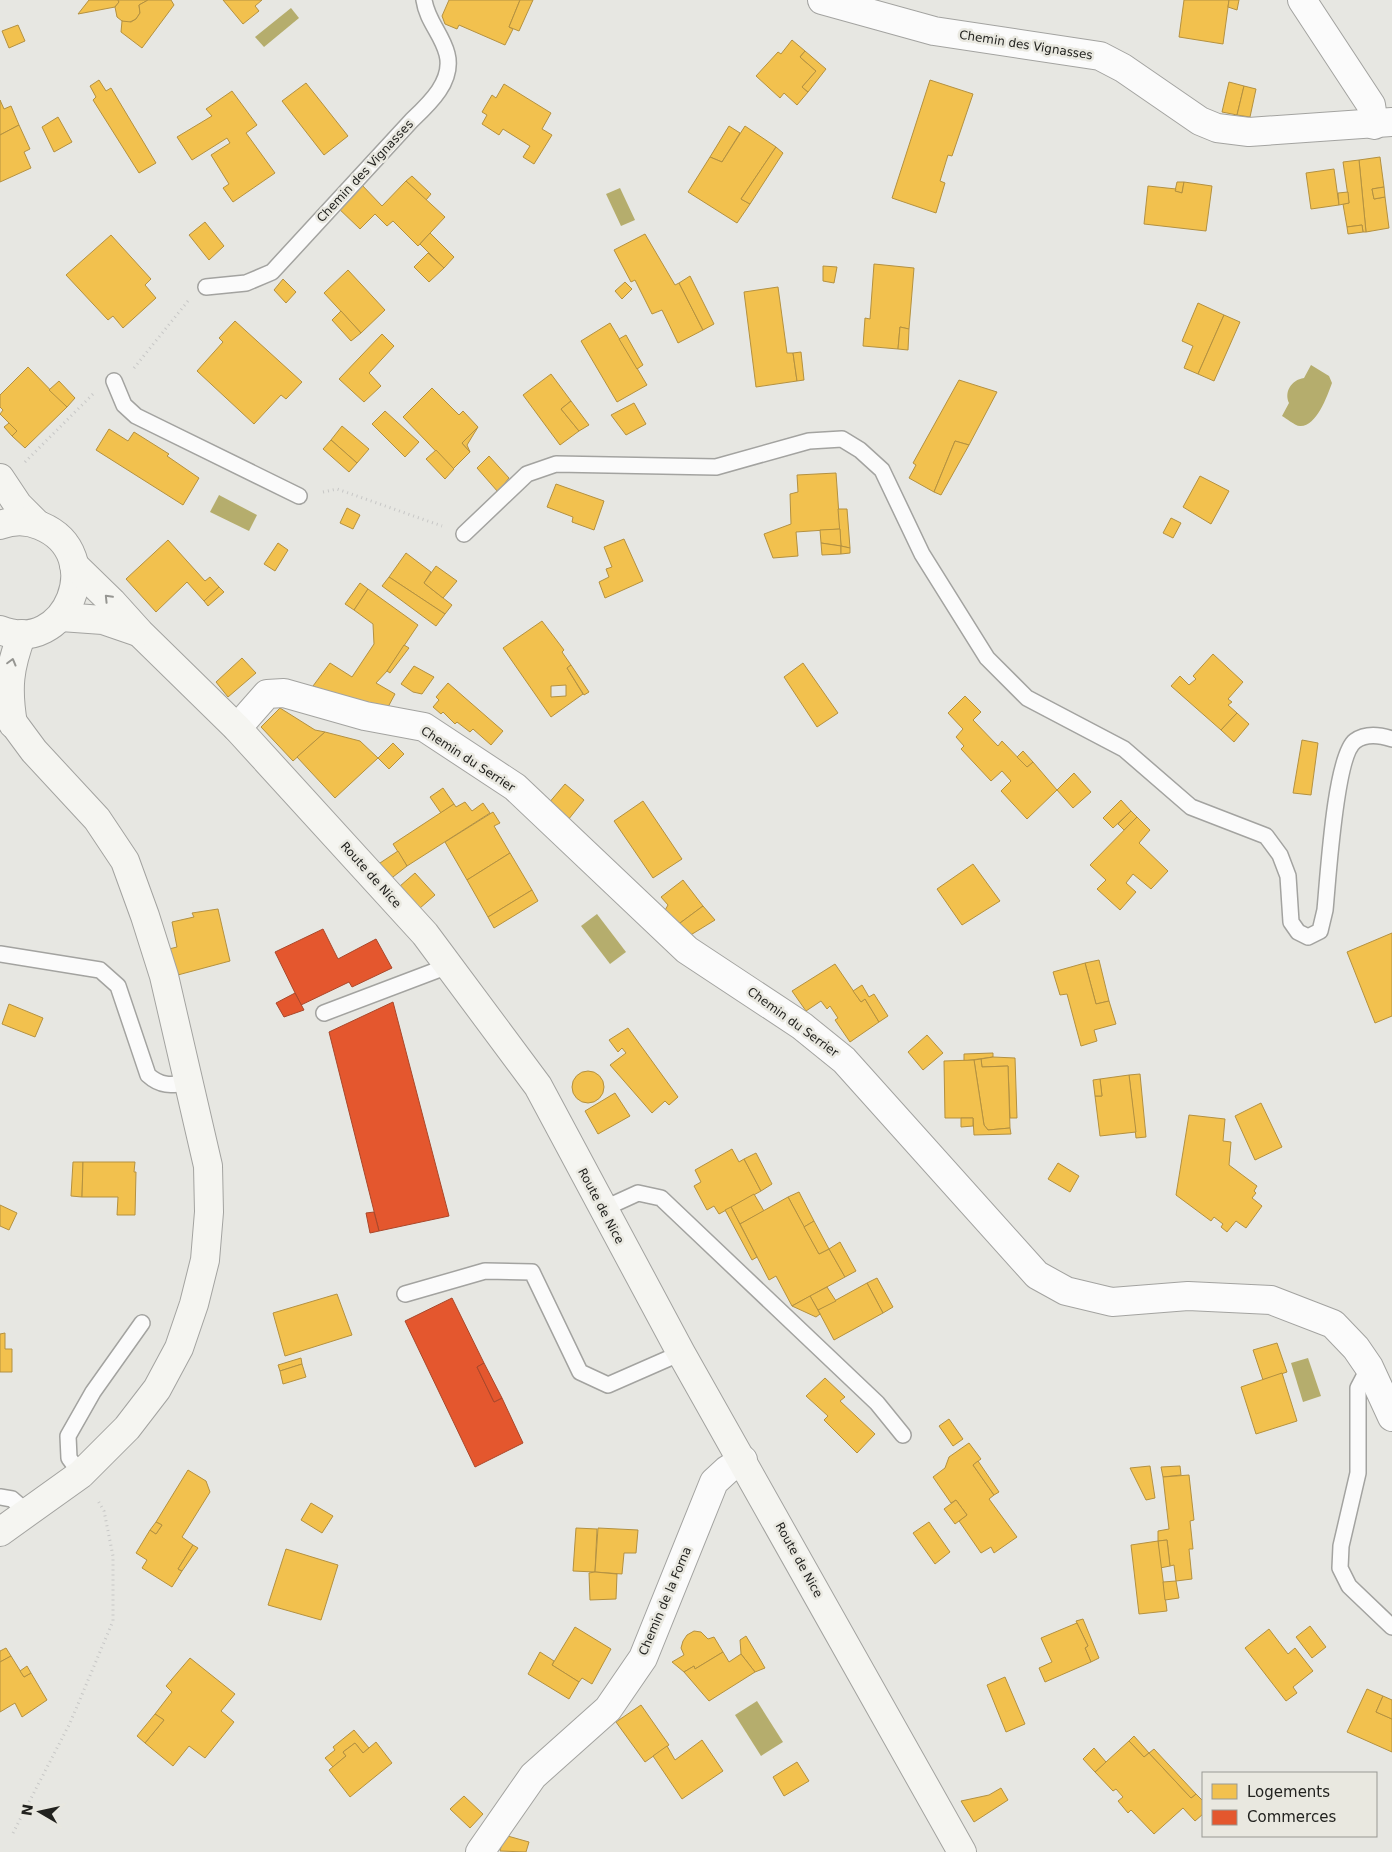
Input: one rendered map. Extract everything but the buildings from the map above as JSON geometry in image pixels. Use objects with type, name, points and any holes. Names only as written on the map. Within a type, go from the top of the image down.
[{"type":"main road","points":[[0,478],[18,505],[36,524]]},
{"type":"main road","points":[[0,525],[20,521],[36,524],[50,529],[70,550],[76,579],[69,605],[61,617],[43,629],[11,632],[6,715],[97,819],[125,861],[164,976],[208,1166],[209,1212],[205,1260],[194,1304],[179,1348],[157,1389],[126,1428],[82,1474],[0,1532]]},
{"type":"main road","name":"Route de Nice","points":[[74,565],[237,728],[425,934],[538,1086],[603,1210],[682,1353],[962,1852]]},
{"type":"main road","name":"Route de Nice","points":[[61,617],[104,620],[140,633]]},
{"type":"street","name":"Chemin des Vignasses","points":[[822,0],[934,31],[1100,56],[1123,68],[1200,121],[1218,128],[1248,132],[1383,124]]},
{"type":"street","points":[[1302,0],[1383,124]]},
{"type":"street","name":"Chemin du Serrier","points":[[237,728],[267,694],[284,693],[365,716],[424,727],[515,787],[687,950],[802,1026],[844,1060],[1037,1275],[1066,1291],[1112,1302],[1188,1296],[1271,1300],[1333,1324],[1356,1348],[1370,1367],[1392,1417]]},
{"type":"street","name":"Chemin de la Forna","points":[[480,1852],[533,1776],[608,1709],[643,1658],[714,1482],[727,1470],[743,1460]]},
{"type":"lane","name":"Chemin des Vignasses","points":[[206,287],[246,283],[272,272],[412,120],[435,98],[445,79],[447,54],[426,14],[424,0]]},
{"type":"lane","points":[[114,381],[124,405],[136,416],[299,496]]},
{"type":"lane","points":[[464,534],[527,474],[556,464],[716,467],[809,441],[842,439],[860,450],[882,470],[922,554],[987,658],[1027,698],[1124,749],[1191,808],[1266,836],[1280,855],[1288,876],[1291,922],[1298,932],[1308,937],[1320,930],[1325,910],[1339,779],[1345,754],[1354,741],[1368,735],[1392,739]]},
{"type":"lane","points":[[0,954],[100,970],[118,986],[148,1076],[157,1083],[171,1086],[188,1083]]},
{"type":"lane","points":[[324,1013],[448,966]]},
{"type":"lane","points":[[603,1210],[638,1193],[661,1198],[877,1403],[903,1435]]},
{"type":"lane","points":[[405,1294],[485,1271],[532,1272],[580,1372],[608,1385],[682,1353]]},
{"type":"lane","points":[[82,1474],[69,1458],[68,1436],[93,1392],[142,1323]]},
{"type":"lane","points":[[1370,1367],[1358,1388],[1358,1473],[1350,1518],[1341,1546],[1340,1568],[1349,1586],[1392,1627]]},
{"type":"lane","points":[[0,1497],[12,1499],[28,1513]]},
{"type":"path","points":[[299,496],[337,489],[464,534]]},
{"type":"path","points":[[13,1833],[70,1722],[113,1621],[113,1556],[104,1511],[82,1474]]},
{"type":"shaded area","points":[[291,8],[299,18],[264,47],[255,37]]},
{"type":"shaded area","points":[[620,188],[635,220],[621,226],[606,194]]},
{"type":"shaded area","points":[[1311,365],[1329,376],[1332,383],[1316,417],[1306,425],[1298,426],[1282,416],[1289,403],[1287,395],[1290,387],[1295,381],[1304,378]]},
{"type":"shaded area","points":[[219,495],[257,515],[249,531],[210,512]]},
{"type":"shaded area","points":[[597,914],[626,952],[610,964],[581,926]]},
{"type":"shaded area","points":[[1308,1358],[1321,1396],[1303,1402],[1291,1363]]},
{"type":"shaded area","points":[[757,1701],[783,1742],[761,1756],[735,1715]]}]
